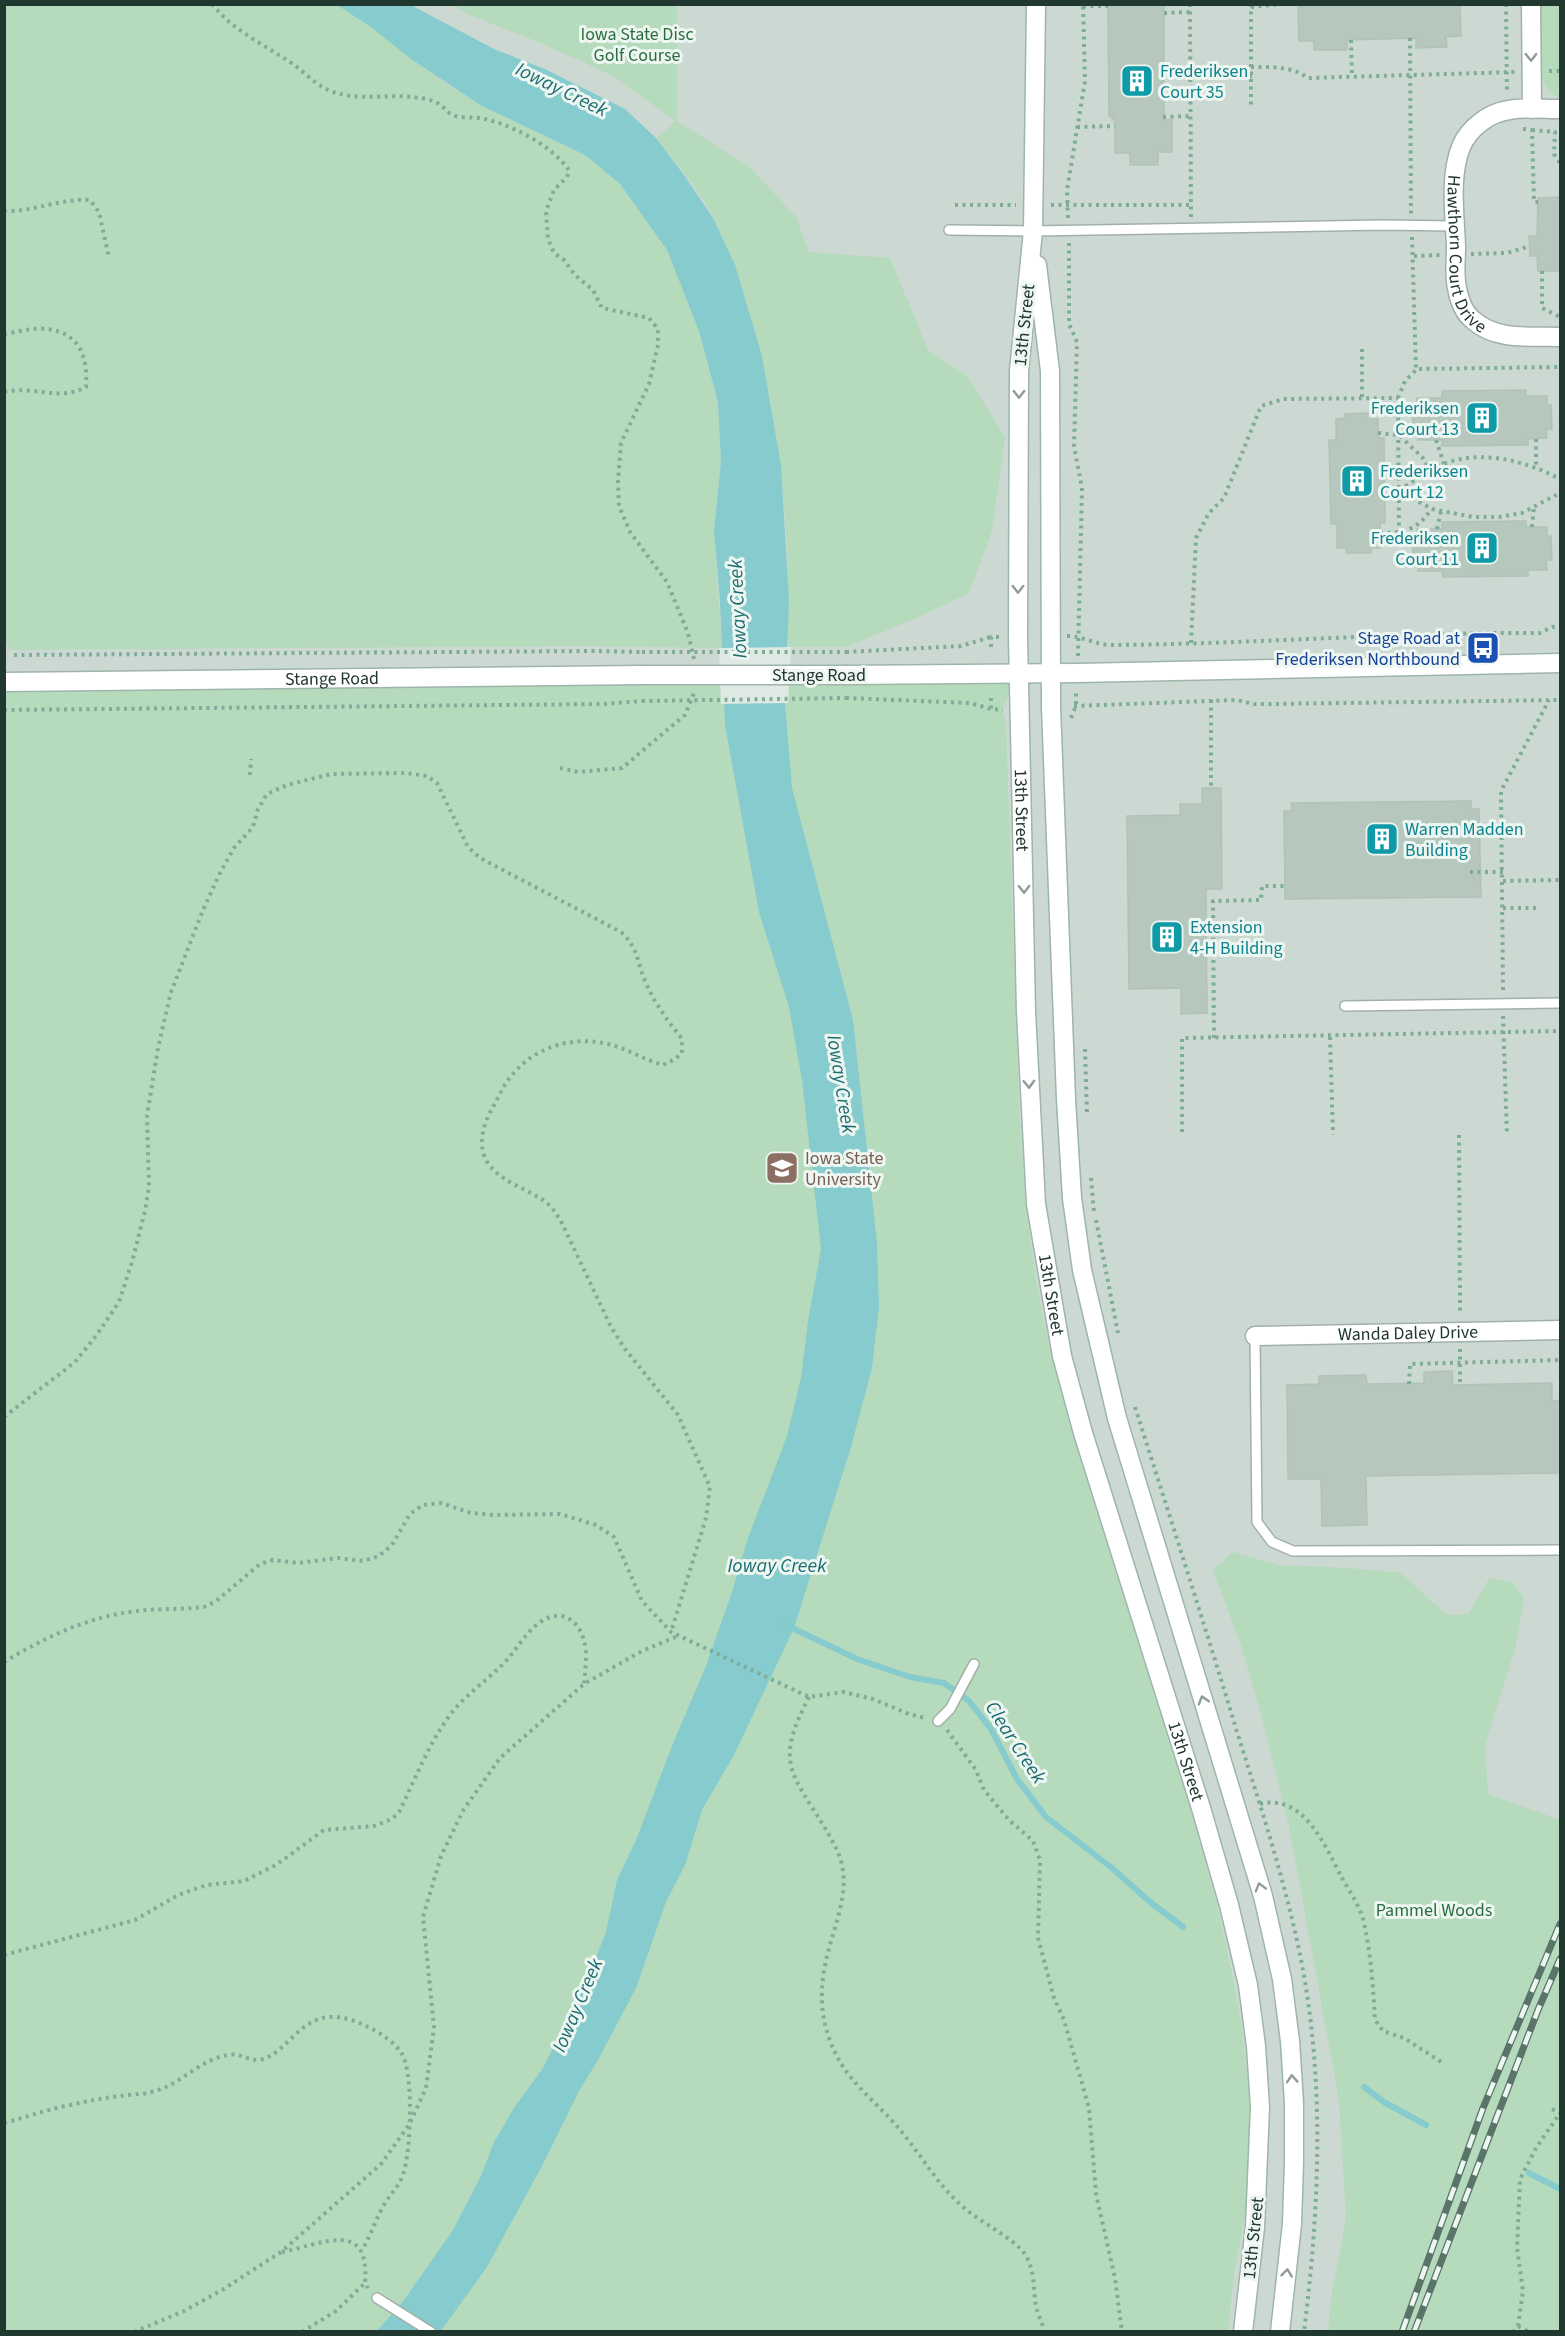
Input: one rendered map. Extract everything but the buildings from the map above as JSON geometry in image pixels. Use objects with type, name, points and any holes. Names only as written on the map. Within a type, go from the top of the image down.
[{"type":"main road","name":"13th Street","points":[[1036,4],[1034,231],[1019,371],[1018,673],[1026,1012],[1036,1204],[1062,1356],[1083,1433],[1201,1808],[1229,1905],[1248,1985],[1256,2046],[1260,2107],[1256,2215],[1243,2331]]},
{"type":"main road","points":[[1531,4],[1532,109]]},
{"type":"main road","name":"Hawthorn Court Drive","points":[[1560,109],[1507,110],[1482,121],[1471,132],[1461,145],[1456,163],[1455,226],[1456,287],[1462,306],[1471,319],[1490,332],[1511,336],[1560,337]]},
{"type":"main road","name":"13th Street","points":[[1034,231],[1050,371],[1051,673],[1066,1099],[1072,1198],[1080,1260],[1117,1418],[1260,1884],[1282,1979],[1290,2041],[1294,2162],[1292,2224],[1280,2331]]},
{"type":"main road","name":"Stange Road","points":[[4,682],[1051,673],[1560,663]]},
{"type":"main road","name":"Wanda Daley Drive","points":[[1255,1336],[1560,1330]]},
{"type":"lane","points":[[949,230],[1069,231],[1455,226]]},
{"type":"lane","points":[[1346,1006],[1560,1003]]},
{"type":"lane","points":[[1255,1336],[1257,1522],[1272,1542],[1293,1551],[1560,1550]]},
{"type":"lane","points":[[938,1721],[950,1708],[974,1664]]},
{"type":"lane","points":[[377,2298],[431,2331]]},
{"type":"path","points":[[212,4],[244,33],[284,58],[326,89],[358,96],[413,97],[428,100],[439,104],[454,116],[483,118],[505,125],[562,160],[569,170],[567,177],[554,190],[546,211],[548,239],[554,253],[564,260],[574,275],[593,290],[602,308],[649,318],[658,329],[658,345],[649,384],[621,443],[618,481],[620,506],[630,532],[667,582],[688,633],[695,662]]},
{"type":"path","points":[[1190,4],[1191,228]]},
{"type":"path","points":[[1251,105],[1251,6],[1282,4]]},
{"type":"path","points":[[1078,647],[1082,488],[1074,446],[1077,342],[1069,324],[1067,190],[1085,81],[1083,5],[1108,6]]},
{"type":"path","points":[[1164,13],[1190,12]]},
{"type":"path","points":[[1410,38],[1411,75]]},
{"type":"path","points":[[1352,40],[1352,77]]},
{"type":"path","points":[[1251,67],[1278,67],[1301,72],[1308,78],[1560,71]]},
{"type":"path","points":[[1190,78],[1252,76]]},
{"type":"path","points":[[1163,117],[1191,116]]},
{"type":"path","points":[[1077,127],[1115,126]]},
{"type":"path","points":[[1532,130],[1560,132]]},
{"type":"path","points":[[1554,132],[1554,154],[1560,163]]},
{"type":"path","points":[[4,211],[21,212],[73,199],[90,200],[99,213],[109,258]]},
{"type":"path","points":[[955,205],[1191,205]]},
{"type":"path","points":[[1542,271],[1542,308],[1560,317]]},
{"type":"path","points":[[4,334],[45,328],[69,335],[81,349],[88,368],[86,387],[76,393],[63,395],[15,389],[4,392]]},
{"type":"path","points":[[1362,349],[1362,399]]},
{"type":"path","points":[[1399,533],[1398,398],[1405,381],[1417,369],[1560,367]]},
{"type":"path","points":[[1191,644],[1196,538],[1209,513],[1224,498],[1261,406],[1283,399],[1398,398]]},
{"type":"path","points":[[1378,433],[1399,435],[1425,460],[1429,472]]},
{"type":"path","points":[[1536,439],[1536,466]]},
{"type":"path","points":[[1436,440],[1444,464]]},
{"type":"path","points":[[1398,490],[1444,464],[1471,458],[1508,460],[1536,466],[1560,479]]},
{"type":"path","points":[[1398,490],[1431,509],[1473,517],[1499,517],[1522,513],[1560,493]]},
{"type":"path","points":[[1532,527],[1534,506]]},
{"type":"path","points":[[1380,533],[1399,533],[1410,530],[1424,521],[1431,509]]},
{"type":"path","points":[[1437,529],[1441,511]]},
{"type":"path","points":[[1067,636],[1079,636],[1107,645],[1191,644],[1354,636],[1540,633],[1560,626]]},
{"type":"path","points":[[991,637],[991,647]]},
{"type":"path","points":[[14,655],[846,652],[961,646],[991,637],[1000,637]]},
{"type":"path","points":[[560,768],[578,771],[622,768],[685,715],[694,693],[694,682]]},
{"type":"path","points":[[4,710],[603,704],[642,701],[846,698],[970,703],[991,710],[1002,710]]},
{"type":"path","points":[[991,698],[991,710]]},
{"type":"path","points":[[1070,721],[1076,706],[1076,698]]},
{"type":"path","points":[[1211,700],[1211,788]]},
{"type":"path","points":[[1066,706],[1211,700],[1236,700],[1254,704],[1560,700]]},
{"type":"path","points":[[1507,1136],[1503,1033],[1501,791],[1549,700]]},
{"type":"path","points":[[250,775],[251,759]]},
{"type":"path","points":[[4,1417],[75,1362],[119,1302],[132,1262],[147,1195],[149,1163],[147,1116],[158,1048],[171,992],[196,926],[220,873],[234,848],[253,827],[258,809],[267,794],[287,785],[331,774],[406,773],[427,776],[437,783],[468,847],[480,858],[621,932],[632,942],[644,980],[662,1014],[682,1039],[682,1053],[663,1065],[598,1042],[578,1041],[561,1044],[536,1055],[510,1076],[483,1131],[482,1150],[489,1164],[506,1179],[549,1205],[560,1219],[611,1327],[625,1349],[678,1415],[710,1487],[706,1518],[671,1632]]},
{"type":"path","points":[[1470,873],[1503,872]]},
{"type":"path","points":[[1503,880],[1560,880]]},
{"type":"path","points":[[1214,1038],[1213,901],[1261,900],[1262,886],[1285,886]]},
{"type":"path","points":[[1503,908],[1539,908]]},
{"type":"path","points":[[1182,1132],[1182,1038],[1560,1031]]},
{"type":"path","points":[[1330,1037],[1333,1135]]},
{"type":"path","points":[[1084,1045],[1088,1124]]},
{"type":"path","points":[[1459,1135],[1461,1385]]},
{"type":"path","points":[[1090,1169],[1104,1271],[1120,1343]]},
{"type":"path","points":[[1409,1383],[1410,1364],[1560,1360]]},
{"type":"path","points":[[1134,1403],[1260,1804],[1283,1885],[1302,1966],[1316,2083],[1318,2150],[1304,2331]]},
{"type":"path","points":[[4,1662],[47,1638],[104,1617],[131,1612],[204,1607],[215,1602],[260,1564],[273,1560],[298,1563],[338,1558],[363,1562],[379,1556],[392,1545],[410,1514],[423,1505],[441,1503],[471,1513],[560,1514],[596,1525],[614,1538],[642,1601],[671,1632],[809,1697],[843,1692],[938,1721],[952,1736],[976,1770],[984,1790],[1009,1820],[1033,1841],[1040,1860],[1038,1938],[1054,1998],[1064,2020],[1089,2108],[1096,2194],[1115,2278],[1122,2331]]},
{"type":"path","points":[[4,1955],[135,1920],[178,1896],[207,1885],[244,1881],[276,1865],[324,1830],[374,1826],[392,1818],[399,1812],[430,1747],[446,1721],[468,1694],[504,1662],[533,1628],[550,1616],[559,1614],[576,1623],[586,1651],[584,1684]]},
{"type":"path","points":[[134,2331],[183,2311],[281,2252],[381,2164],[409,2125],[426,2088],[434,2027],[423,1917],[441,1856],[464,1809],[500,1758],[584,1684],[642,1651],[678,1636]]},
{"type":"path","points":[[809,1697],[799,1716],[790,1748],[790,1766],[796,1785],[834,1843],[842,1866],[841,1905],[822,1977],[822,2007],[828,2037],[838,2059],[858,2089],[894,2123],[961,2206],[1025,2254],[1031,2268],[1037,2307],[1046,2331]]},
{"type":"path","points":[[1260,1804],[1273,1801],[1297,1810],[1317,1832],[1362,1916],[1372,1962],[1375,2020],[1378,2027],[1404,2038],[1443,2063]]},
{"type":"path","points":[[4,2123],[68,2105],[151,2092],[173,2085],[210,2060],[231,2054],[248,2060],[263,2059],[277,2052],[289,2038],[311,2022],[330,2016],[349,2018],[393,2042],[403,2055],[407,2073],[409,2125],[404,2172],[398,2189],[385,2202],[362,2250]]},
{"type":"path","points":[[1513,2331],[1518,2326],[1523,2291],[1517,2248],[1520,2179],[1536,2148],[1560,2113],[1552,2109]]},
{"type":"path","points":[[281,2252],[331,2241],[350,2241],[358,2244],[362,2250],[366,2266],[364,2283],[336,2311],[303,2331]]},
{"type":"path","points":[[364,2283],[377,2298]]},
{"type":"path","points":[[1518,2326],[1529,2331]]},
{"type":"shaded area","name":"Iowa State University","points":[[5,5],[1560,5],[1560,2331],[5,2331]]},
{"type":"green space","points":[[4,5],[337,5],[480,105],[585,155],[620,184],[667,250],[699,331],[718,402],[721,461],[714,530],[722,648],[582,646],[10,650],[4,641]]},
{"type":"green space","name":"Iowa State Disc Golf Course","points":[[452,5],[677,5],[677,121],[751,168],[796,217],[809,252],[890,258],[928,350],[967,376],[1005,437],[992,531],[969,593],[846,647],[788,647],[788,592],[782,483],[765,375],[752,322],[735,271],[714,220],[695,189],[656,138],[676,121],[611,75],[536,41],[469,15]]},
{"type":"green space","points":[[1539,5],[1560,5],[1560,98],[1550,92],[1540,71]]},
{"type":"green space","points":[[1018,673],[1002,710],[1006,723],[1019,1111],[1025,1199],[1035,1275],[1049,1346],[1069,1424],[1190,1808],[1217,1904],[1235,1987],[1243,2034],[1249,2100],[1250,2153],[1247,2206],[1234,2274],[1228,2331],[5,2331],[5,682]]},
{"type":"green space","name":"Pammel Woods","points":[[1233,1552],[1279,1565],[1401,1573],[1447,1615],[1468,1614],[1490,1578],[1513,1583],[1524,1599],[1515,1649],[1485,1745],[1488,1794],[1560,1820],[1560,2331],[1328,2331],[1332,2292],[1346,2218],[1339,2100],[1289,1826],[1241,1645],[1213,1570]]},
{"type":"water","name":"Ioway Creek","points":[[337,5],[411,5],[494,49],[547,70],[625,109],[656,138],[684,175],[713,218],[735,265],[762,356],[781,465],[789,601],[785,704],[792,788],[853,1020],[877,1243],[879,1307],[872,1368],[851,1447],[794,1628],[734,1755],[702,1810],[685,1865],[666,1902],[636,1988],[487,2267],[440,2332],[377,2331],[404,2300],[453,2230],[481,2176],[494,2142],[514,2108],[543,2068],[584,1987],[606,1932],[617,1880],[636,1840],[706,1666],[747,1541],[787,1436],[801,1378],[808,1321],[821,1249],[802,1080],[789,1007],[759,912],[725,725],[720,602],[714,530],[721,461],[718,402],[699,331],[667,250],[620,184],[585,155],[480,105],[411,59],[371,27]]},
{"type":"pier","points":[[791,647],[788,703],[721,704],[719,648]]},
{"type":"waterway","name":"Clear Creek","points":[[786,1625],[857,1659],[910,1677],[944,1683],[969,1701],[991,1729],[1017,1779],[1046,1817],[1183,1927]]},
{"type":"waterway","name":"Clear Creek","points":[[1364,2087],[1384,2102],[1426,2125]]},
{"type":"waterway","name":"Clear Creek","points":[[1529,2173],[1560,2189]]},
{"type":"railway","points":[[1402,2332],[1483,2108],[1560,1924]]},
{"type":"railway","points":[[1414,2332],[1538,2010],[1560,1959]]},
{"type":"place","name":"Frederiksen Court 35","points":[[1137,81]]},
{"type":"place","name":"Frederiksen Court 13","points":[[1482,418]]},
{"type":"place","name":"Frederiksen Court 12","points":[[1357,481]]},
{"type":"place","name":"Frederiksen Court 11","points":[[1482,548]]},
{"type":"place","name":"Stage Road at Frederiksen Northbound","points":[[1483,648]]},
{"type":"place","name":"Warren Madden Building","points":[[1382,839]]},
{"type":"place","name":"Extension 4-H Building","points":[[1167,937]]},
{"type":"place","name":"Iowa State University","points":[[782,1168]]}]
